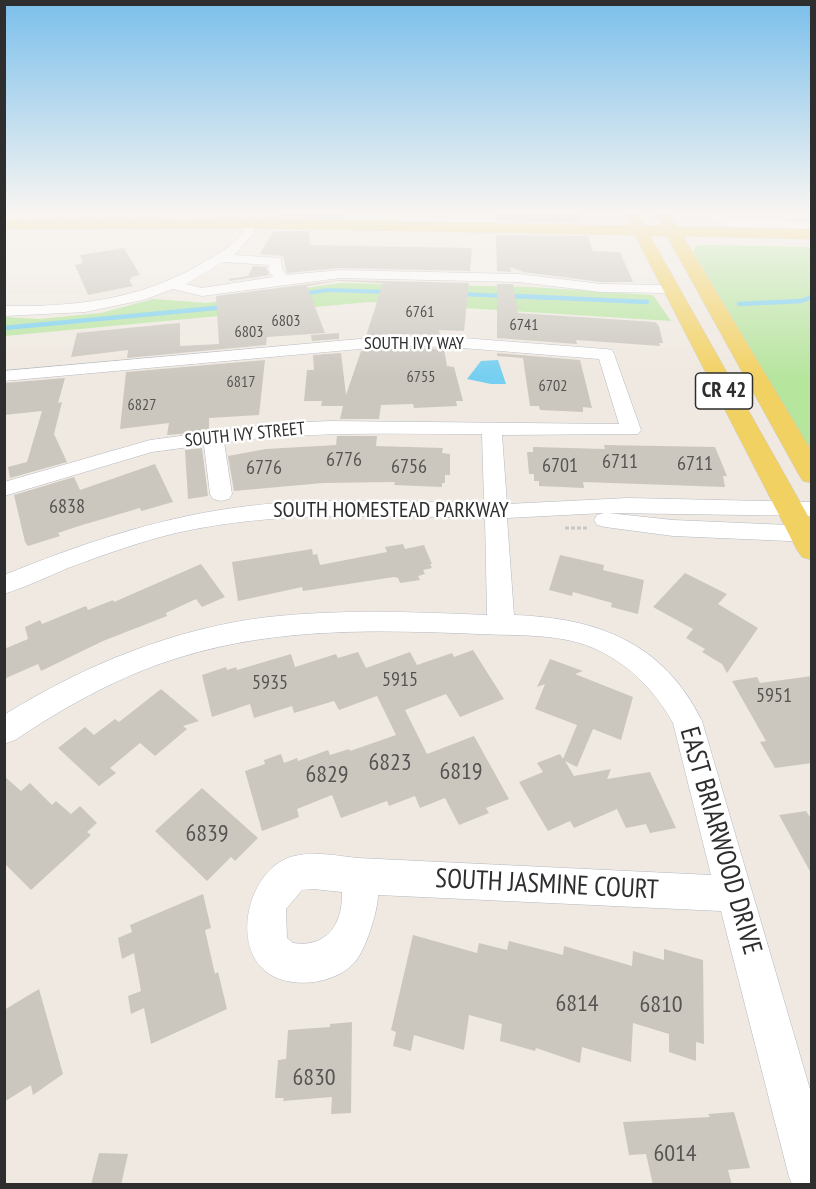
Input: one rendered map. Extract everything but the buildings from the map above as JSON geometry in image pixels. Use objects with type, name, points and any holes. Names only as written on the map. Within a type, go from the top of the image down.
[{"type":"main road","name":"CR 42","points":[[658,267],[808,539]]},
{"type":"main road","name":"CR 42","points":[[693,267],[812,475]]},
{"type":"street","points":[[4,311],[61,311],[135,298],[190,278],[206,267]]},
{"type":"street","points":[[275,267],[282,280]]},
{"type":"street","points":[[173,285],[202,292],[340,274],[384,274],[519,278],[601,288],[669,289]]},
{"type":"street","name":"SOUTH IVY WAY","points":[[4,376],[393,341],[450,342],[606,354],[631,430],[492,430]]},
{"type":"street","name":"SOUTH IVY STREET","points":[[4,489],[150,446],[279,429],[331,427],[492,430]]},
{"type":"street","points":[[492,430],[501,626]]},
{"type":"street","points":[[213,437],[221,494]]},
{"type":"street","name":"SOUTH HOMESTEAD PARKWAY","points":[[4,585],[58,563],[140,535],[234,515],[335,508],[536,511],[662,506],[812,509]]},
{"type":"street","name":"SOUTH HOMESTEAD PARKWAY","points":[[536,511],[673,528],[808,539]]},
{"type":"street","name":"EAST BRIARWOOD DRIVE","points":[[4,731],[104,675],[161,652],[240,631],[274,625],[357,620],[569,630],[601,639],[623,650],[650,669],[674,696],[687,721],[812,1177]]},
{"type":"street","name":"SOUTH JASMINE COURT","points":[[358,876],[736,894]]},
{"type":"path","points":[[561,527],[591,528]]},
{"type":"green space","points":[[703,267],[811,267],[811,453]]},
{"type":"green space","points":[[340,283],[531,287],[653,295],[671,321],[369,302],[5,336],[5,317],[39,319],[101,313],[153,299],[207,303]]},
{"type":"water","points":[[498,360],[506,384],[491,384],[467,379],[481,361]]},
{"type":"waterway","points":[[302,294],[327,290],[389,292]]},
{"type":"waterway","points":[[460,294],[551,298]]},
{"type":"waterway","points":[[516,296],[647,302]]},
{"type":"waterway","points":[[739,304],[801,301],[812,297],[809,298]]},
{"type":"waterway","points":[[4,328],[226,307]]}]
